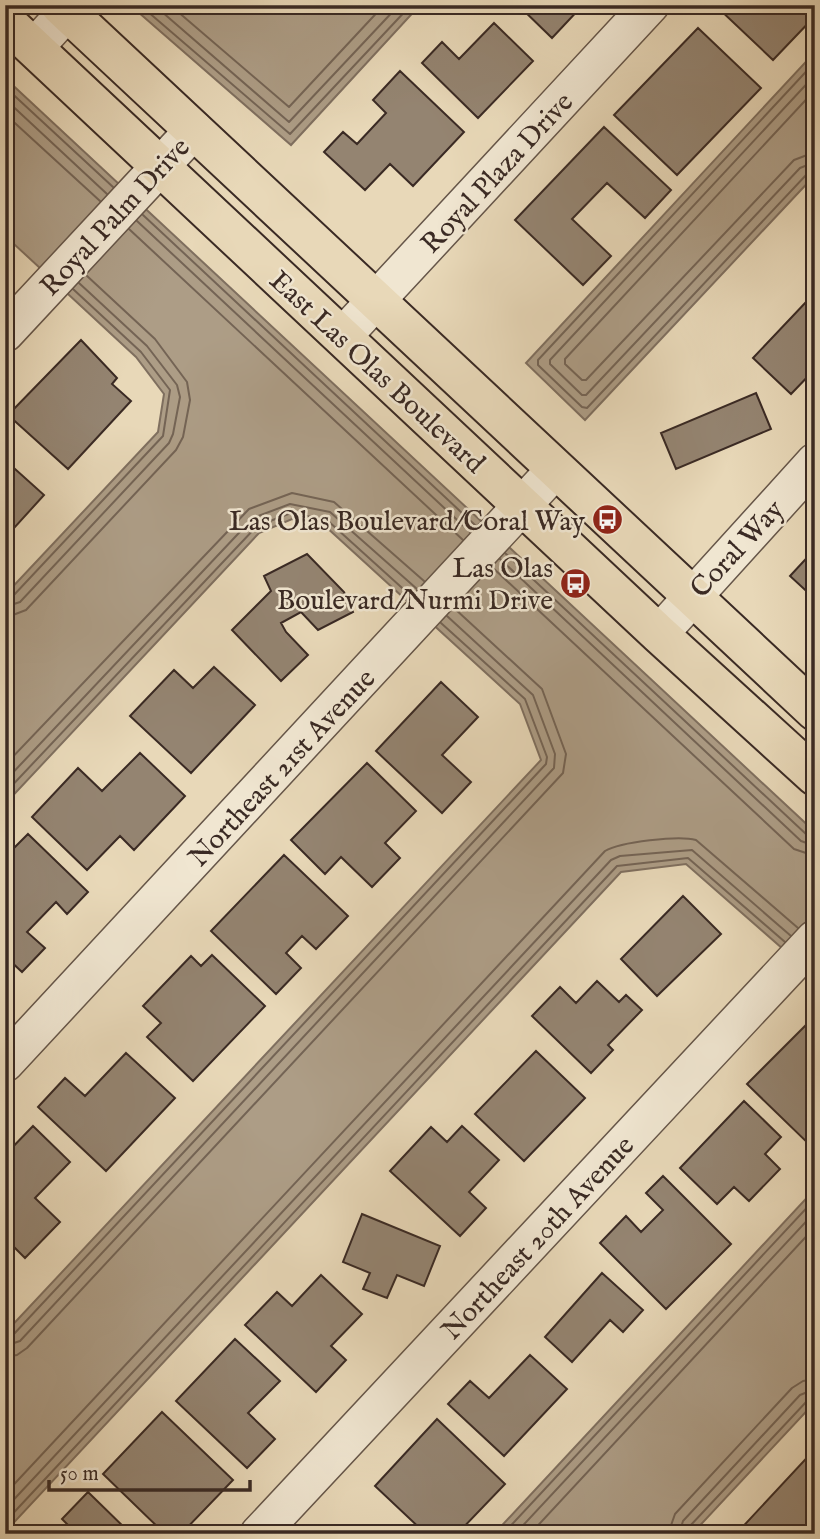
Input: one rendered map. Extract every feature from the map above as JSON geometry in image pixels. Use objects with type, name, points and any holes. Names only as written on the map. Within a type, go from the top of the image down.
[{"type":"main road","name":"East Las Olas Boulevard","points":[[67,7],[376,302],[815,711]]},
{"type":"main road","name":"East Las Olas Boulevard","points":[[5,21],[34,48],[150,177],[342,337],[513,517],[659,634],[815,776]]},
{"type":"street","name":"Royal Plaza Drive","points":[[342,337],[650,5]]},
{"type":"street","points":[[34,48],[67,7]]},
{"type":"street","name":"Royal Palm Drive","points":[[5,333],[194,130]]},
{"type":"street","name":"Coral Way","points":[[659,634],[815,462]]},
{"type":"street","name":"Northeast 21st Avenue","points":[[5,1063],[419,620],[555,470]]},
{"type":"street","name":"Northeast 20th Avenue","points":[[259,1534],[815,939]]},
{"type":"water","points":[[130,5],[420,5],[291,145]]},
{"type":"water","points":[[815,52],[815,175],[585,420],[526,363]]},
{"type":"water","points":[[5,78],[815,832],[815,977],[686,864],[621,872],[5,1532],[5,1333],[541,760],[520,704],[325,526],[292,519],[259,533],[5,804],[5,595],[158,432],[164,394],[136,357],[14,244],[5,252]]},
{"type":"water","points":[[815,1189],[815,1402],[692,1534],[494,1534]]},
{"type":"building","points":[[518,5],[583,5],[552,38]]},
{"type":"building","points":[[815,5],[815,16],[773,60],[717,7]]},
{"type":"building","points":[[494,23],[533,61],[478,118],[422,63],[442,42],[459,59]]},
{"type":"building","points":[[698,28],[761,88],[677,175],[614,115]]},
{"type":"building","points":[[400,71],[464,132],[413,186],[390,164],[365,190],[324,152],[343,132],[357,144],[386,113],[373,100]]},
{"type":"building","points":[[604,127],[671,190],[645,218],[607,183],[572,219],[611,256],[583,285],[515,220]]},
{"type":"building","points":[[807,301],[815,309],[815,369],[791,394],[753,358]]},
{"type":"building","points":[[81,340],[117,378],[112,384],[131,401],[68,469],[8,415]]},
{"type":"building","points":[[756,393],[771,429],[676,469],[661,433]]},
{"type":"building","points":[[5,460],[44,495],[5,538]]},
{"type":"building","points":[[815,549],[815,599],[790,576]]},
{"type":"building","points":[[307,554],[344,592],[353,612],[318,630],[301,612],[281,623],[308,655],[281,681],[232,630],[271,591],[264,576]]},
{"type":"building","points":[[214,667],[255,705],[191,773],[130,716],[174,670],[193,688]]},
{"type":"building","points":[[441,682],[478,717],[442,755],[471,782],[442,813],[376,751]]},
{"type":"building","points":[[140,753],[185,796],[134,850],[120,836],[87,870],[32,817],[78,768],[102,791]]},
{"type":"building","points":[[367,763],[416,811],[385,843],[400,858],[372,887],[341,857],[325,874],[291,840]]},
{"type":"building","points":[[28,834],[88,892],[67,914],[56,902],[27,932],[45,948],[22,972],[5,956],[5,857]]},
{"type":"building","points":[[284,855],[348,916],[316,949],[302,936],[286,953],[301,968],[276,994],[211,931]]},
{"type":"building","points":[[683,896],[721,934],[657,996],[621,959]]},
{"type":"building","points":[[212,955],[265,1006],[193,1081],[147,1037],[161,1023],[143,1006],[191,956],[201,966]]},
{"type":"building","points":[[597,981],[619,1002],[626,995],[642,1010],[608,1045],[613,1050],[591,1073],[532,1016],[560,987],[576,1003]]},
{"type":"building","points":[[810,1021],[815,1026],[815,1150],[747,1084]]},
{"type":"building","points":[[536,1051],[585,1098],[524,1161],[475,1114]]},
{"type":"building","points":[[126,1053],[175,1098],[106,1171],[38,1107],[65,1078],[85,1096]]},
{"type":"building","points":[[744,1101],[781,1137],[765,1154],[780,1169],[749,1201],[734,1187],[717,1204],[680,1168]]},
{"type":"building","points":[[33,1126],[70,1162],[35,1198],[60,1222],[25,1258],[5,1238],[5,1155]]},
{"type":"building","points":[[462,1126],[499,1160],[469,1192],[486,1208],[460,1236],[390,1171],[431,1127],[447,1142]]},
{"type":"building","points":[[663,1176],[731,1244],[666,1309],[600,1243],[626,1216],[641,1232],[663,1210],[646,1193]]},
{"type":"building","points":[[362,1214],[440,1246],[424,1286],[397,1275],[387,1298],[363,1289],[370,1273],[343,1262]]},
{"type":"building","points":[[602,1273],[643,1310],[623,1332],[610,1320],[572,1362],[545,1337]]},
{"type":"building","points":[[321,1275],[362,1314],[331,1346],[346,1360],[316,1392],[245,1325],[277,1292],[292,1306]]},
{"type":"building","points":[[235,1339],[280,1381],[248,1413],[275,1439],[247,1468],[176,1401]]},
{"type":"building","points":[[530,1355],[567,1389],[504,1456],[448,1404],[470,1381],[489,1398]]},
{"type":"building","points":[[162,1412],[233,1480],[181,1534],[165,1534],[103,1474]]},
{"type":"building","points":[[437,1419],[505,1484],[457,1534],[426,1534],[375,1486]]},
{"type":"building","points":[[815,1449],[815,1534],[736,1534]]},
{"type":"building","points":[[88,1492],[131,1534],[77,1534],[62,1519]]},
{"type":"place","name":"Las Olas Boulevard/Coral Way","points":[[608,520]]},
{"type":"place","name":"Las Olas Boulevard/Nurmi Drive","points":[[576,583]]}]
